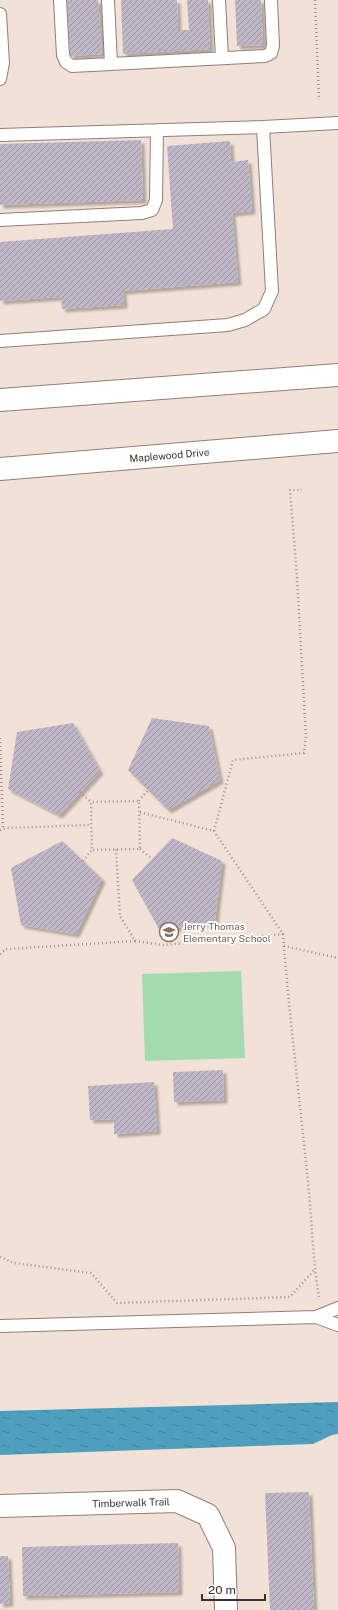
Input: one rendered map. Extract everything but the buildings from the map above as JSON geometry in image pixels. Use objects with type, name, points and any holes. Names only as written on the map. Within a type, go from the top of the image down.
[{"type":"street","points":[[0,400],[338,375]]},
{"type":"street","name":"Maplewood Drive","points":[[0,469],[338,441]]},
{"type":"street","name":"Timberwalk Trail","points":[[0,1506],[177,1501],[208,1515],[224,1548],[226,1610]]},
{"type":"lane","points":[[60,0],[63,55],[66,62],[72,66],[265,56],[271,53],[273,46],[271,0]]},
{"type":"lane","points":[[108,0],[111,64]]},
{"type":"lane","points":[[219,0],[222,58]]},
{"type":"lane","points":[[0,14],[3,63],[0,79]]},
{"type":"lane","points":[[0,135],[263,127],[338,123]]},
{"type":"lane","points":[[0,341],[228,325],[245,320],[264,309],[272,291],[263,127]]},
{"type":"lane","points":[[0,220],[142,213],[152,210],[156,200],[157,130]]},
{"type":"lane","points":[[0,1326],[316,1317],[338,1308]]},
{"type":"lane","points":[[316,1317],[338,1325]]},
{"type":"path","points":[[315,0],[319,100]]},
{"type":"path","points":[[214,831],[233,760],[304,753],[306,737],[297,578],[290,490],[302,490]]},
{"type":"path","points":[[0,738],[1,830],[91,825]]},
{"type":"path","points":[[140,848],[139,801],[148,790]]},
{"type":"path","points":[[80,792],[91,802],[139,801]]},
{"type":"path","points":[[83,861],[92,850],[91,802]]},
{"type":"path","points":[[139,812],[214,831],[283,934],[287,988],[308,1175],[320,1300]]},
{"type":"path","points":[[92,850],[140,848],[152,859]]},
{"type":"path","points":[[116,849],[120,916],[135,941]]},
{"type":"path","points":[[0,954],[6,949],[135,941],[163,945],[283,934]]},
{"type":"path","points":[[284,946],[338,958]]},
{"type":"path","points":[[0,1257],[14,1263],[91,1273],[117,1303],[290,1297],[316,1269]]},
{"type":"green space","points":[[241,971],[245,1058],[145,1061],[142,974]]},
{"type":"water","points":[[338,1402],[338,1434],[332,1435],[313,1444],[0,1455],[0,1411]]},
{"type":"place","name":"Jerry Thomas Elementary School","points":[[169,932]]}]
